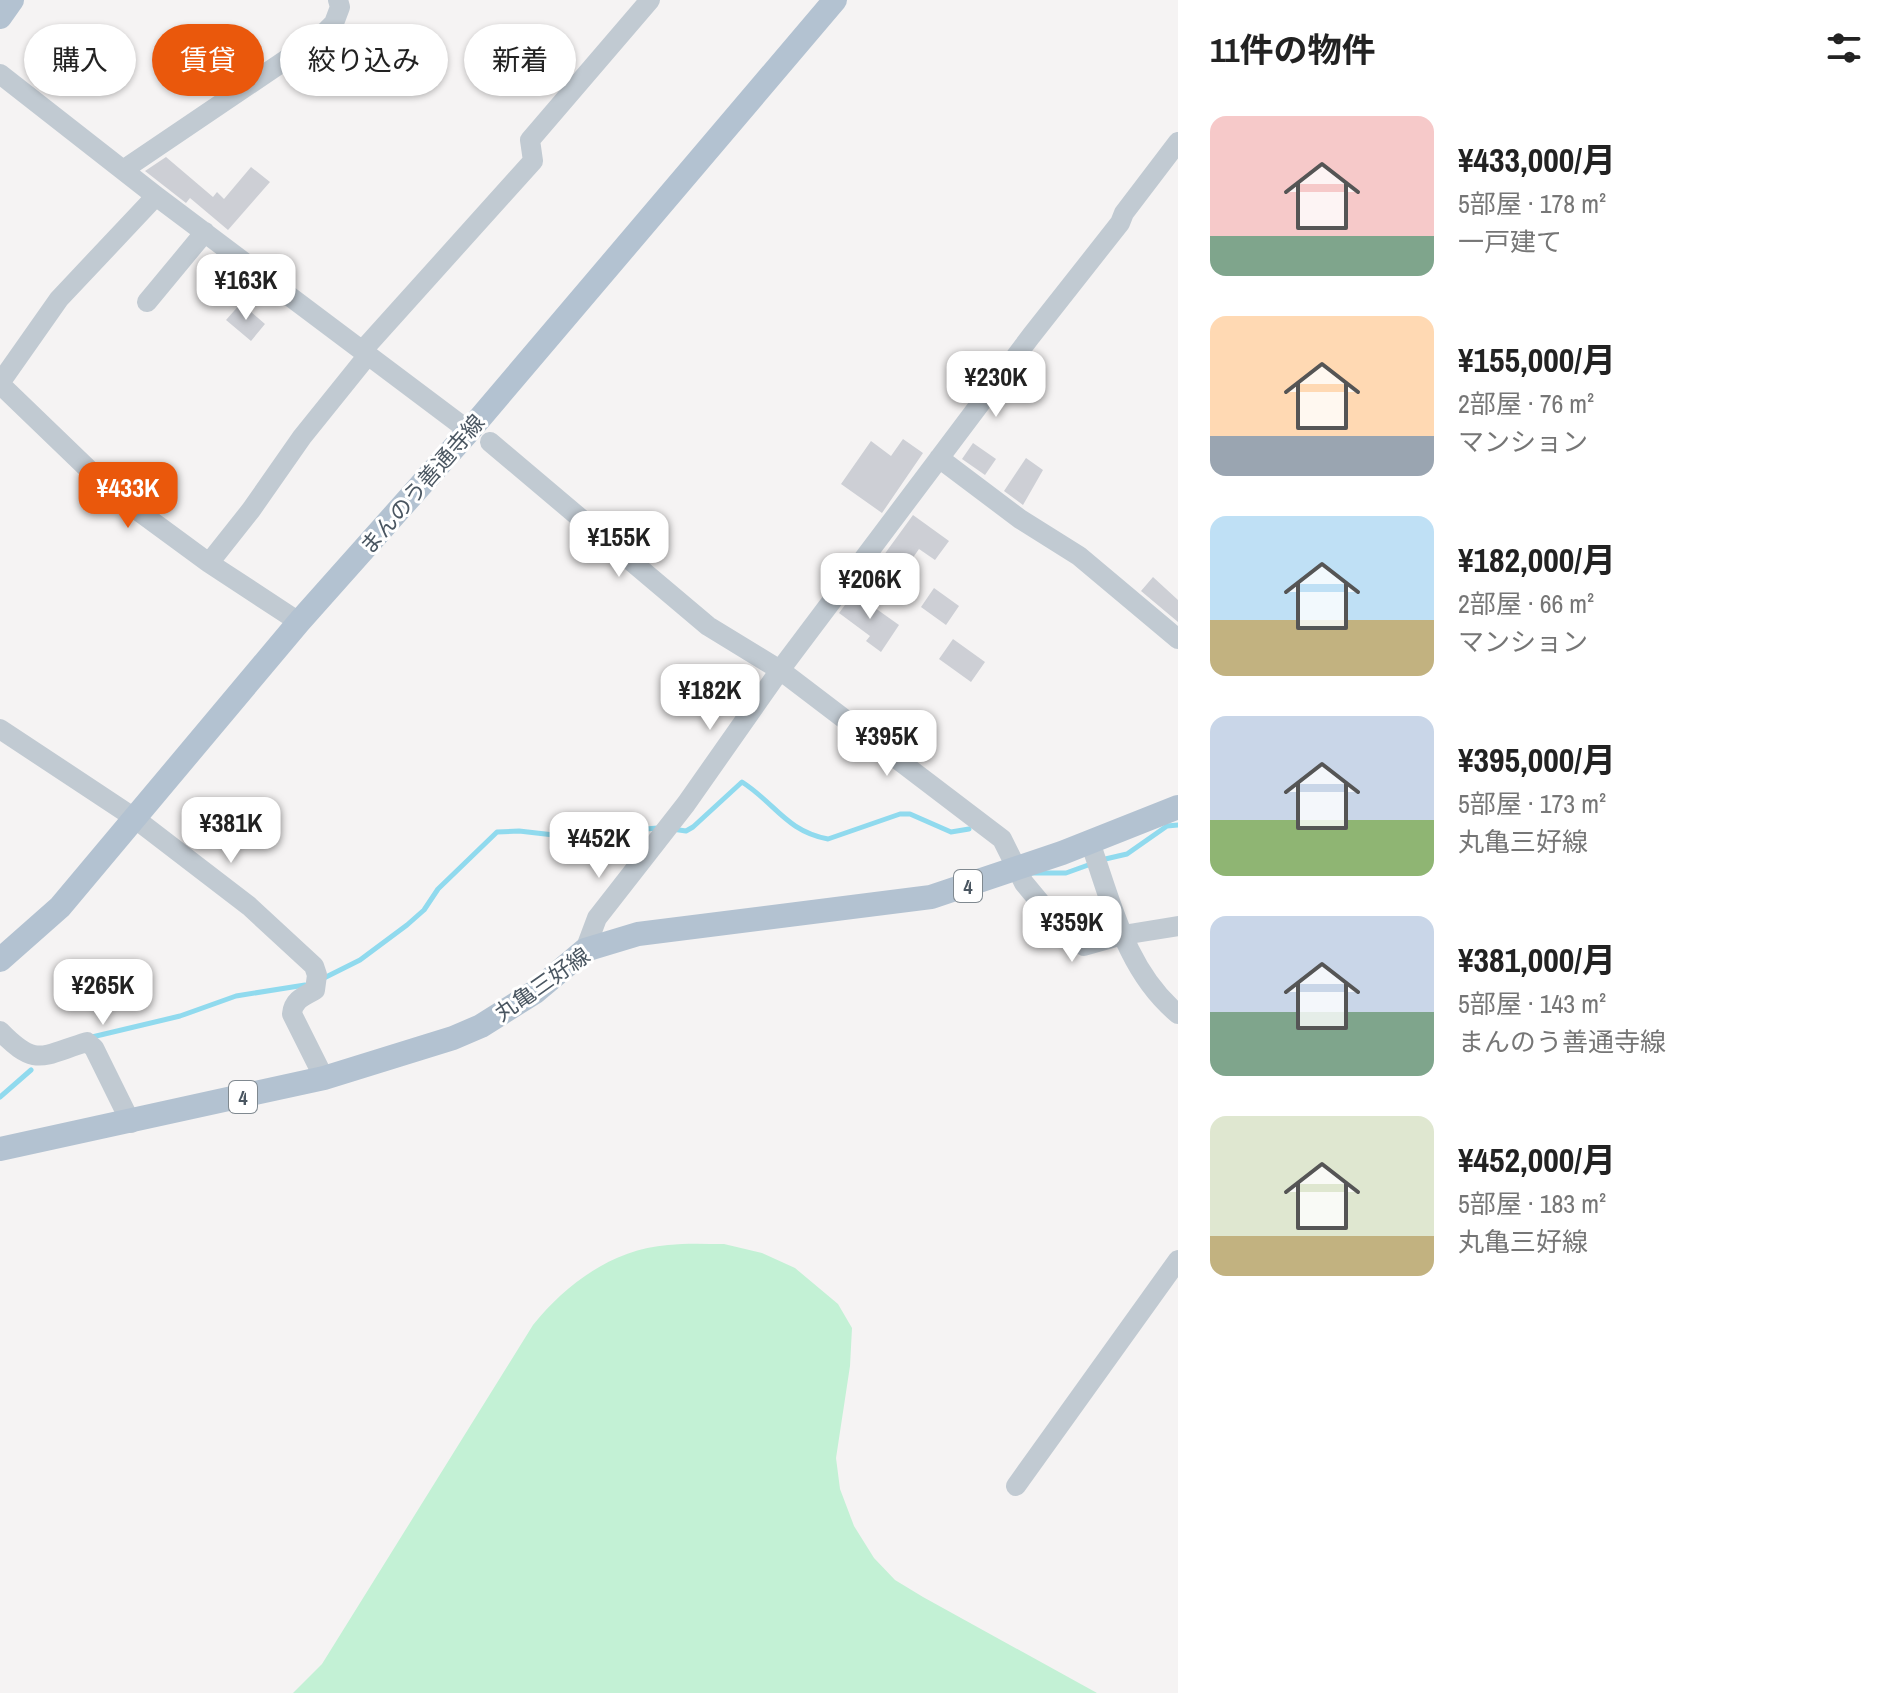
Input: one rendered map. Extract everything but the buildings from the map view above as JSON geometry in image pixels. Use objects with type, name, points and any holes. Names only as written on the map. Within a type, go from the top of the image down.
[{"type":"main road","points":[[0,17],[12,0]]},
{"type":"main road","name":"まんのう善通寺線","points":[[0,960],[60,907],[299,622],[480,437],[835,0]]},
{"type":"main road","name":"丸亀三好線","points":[[0,1149],[131,1123],[324,1078],[453,1038],[481,1026],[535,992],[585,950],[638,934],[931,897],[1092,847],[1178,807]]},
{"type":"street","points":[[123,170],[321,36],[334,23],[340,7],[338,0]]},
{"type":"street","points":[[209,563],[365,353],[533,161],[530,140],[650,0]]},
{"type":"street","points":[[0,74],[156,196],[480,437],[708,626],[780,670],[1002,839],[1015,870],[1068,936],[1084,946],[1123,935],[1178,926]]},
{"type":"street","points":[[585,950],[597,918],[674,820],[780,670],[1120,223],[1124,213],[1178,142]]},
{"type":"street","points":[[156,196],[59,299],[0,384],[111,491],[209,563],[299,622]]},
{"type":"street","points":[[147,302],[205,232]]},
{"type":"street","points":[[939,458],[1020,519],[1079,556],[1178,639]]},
{"type":"street","points":[[0,729],[133,817],[249,906],[314,966],[317,975],[315,990],[293,1005],[292,1014],[324,1078]]},
{"type":"street","points":[[1092,847],[1131,958],[1160,999],[1178,1014]]},
{"type":"street","points":[[0,1031],[20,1052],[38,1057],[87,1042],[94,1048],[131,1123]]},
{"type":"street","points":[[1016,1486],[1178,1260]]},
{"type":"green space","points":[[724,1244],[762,1253],[795,1268],[838,1304],[852,1328],[850,1366],[836,1458],[840,1489],[854,1526],[874,1558],[895,1580],[923,1597],[1097,1693],[293,1693],[322,1664],[533,1325],[546,1310],[592,1271],[628,1253],[668,1245]]},
{"type":"waterway","points":[[672,829],[686,831],[693,827],[742,782],[801,830],[828,839],[900,814],[910,814],[951,832],[969,829]]},
{"type":"waterway","points":[[1101,860],[1127,854],[1167,826],[1178,825]]},
{"type":"waterway","points":[[322,979],[360,960],[407,925],[424,910],[438,889],[497,832],[519,831],[580,838],[658,828]]},
{"type":"waterway","points":[[1031,873],[1066,873],[1091,864]]},
{"type":"waterway","points":[[92,1037],[180,1016],[236,996],[305,985]]},
{"type":"waterway","points":[[0,1097],[31,1070]]}]
